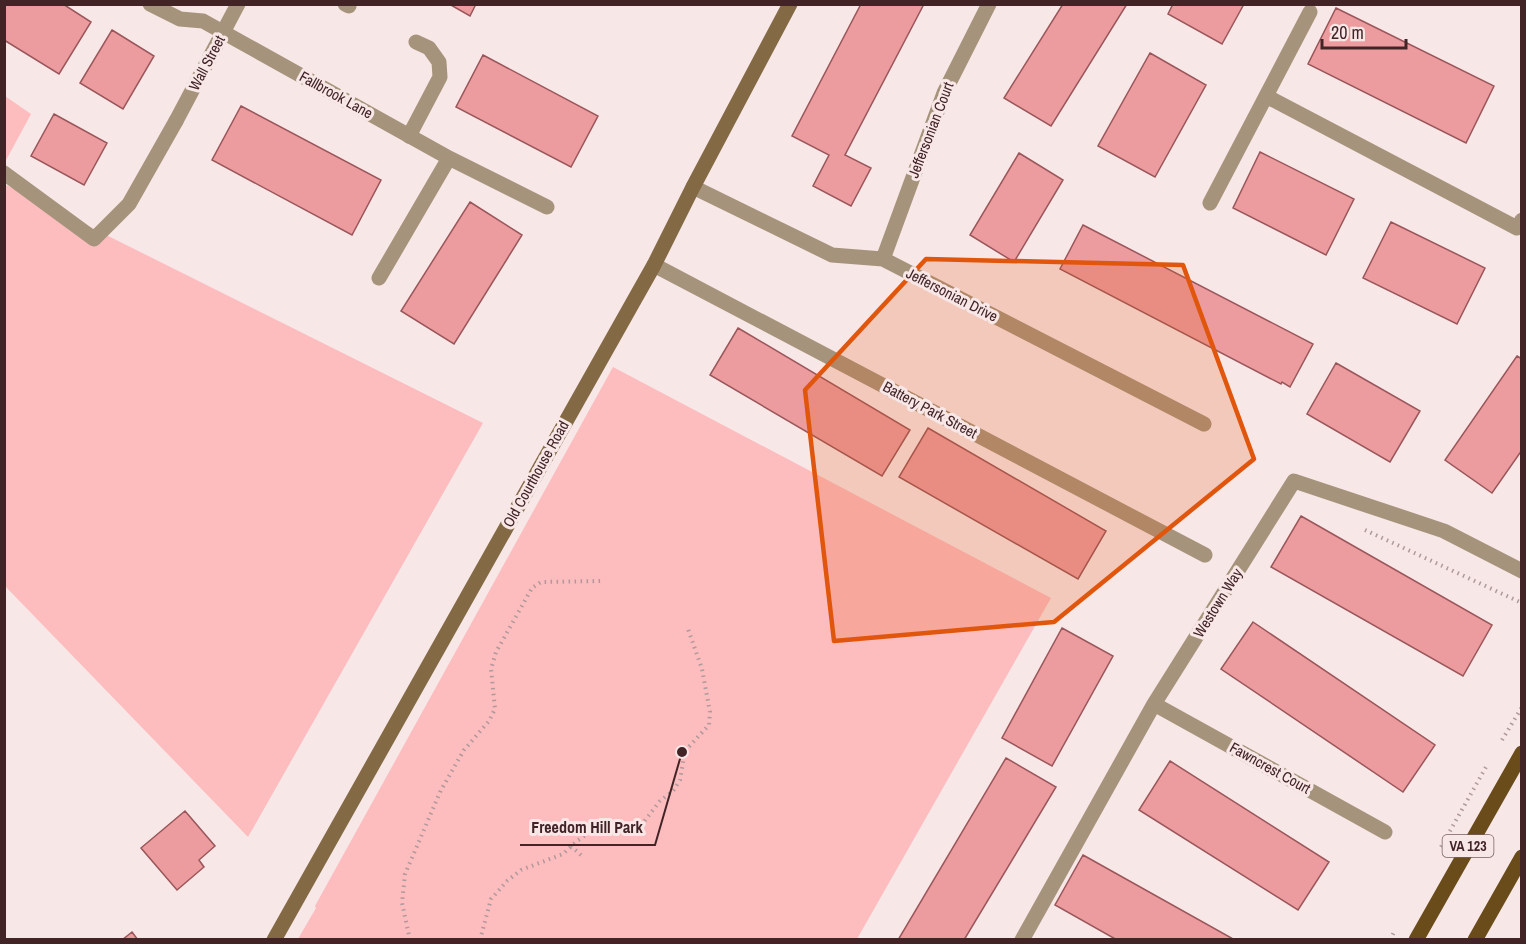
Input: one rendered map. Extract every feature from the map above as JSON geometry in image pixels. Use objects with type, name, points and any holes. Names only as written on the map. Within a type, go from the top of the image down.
[{"type":"main road","name":"VA 123","points":[[1416,939],[1521,753]]},
{"type":"main road","points":[[1475,939],[1521,856]]},
{"type":"street","name":"Fallbrook Lane","points":[[150,4],[180,19],[203,21],[449,158],[547,207]]},
{"type":"street","name":"Wall Street","points":[[4,173],[94,239],[129,204],[238,4]]},
{"type":"street","name":"Old Courthouse Road","points":[[274,939],[654,265],[790,4]]},
{"type":"street","name":"Jeffersonian Court","points":[[883,259],[944,93],[989,4]]},
{"type":"street","points":[[1210,203],[1310,12]]},
{"type":"street","points":[[409,136],[440,77],[439,62],[429,48],[416,42]]},
{"type":"street","points":[[1266,96],[1517,228],[1521,220]]},
{"type":"street","points":[[379,278],[449,158]]},
{"type":"street","name":"Jeffersonian Drive","points":[[693,187],[832,255],[883,259],[1204,424]]},
{"type":"street","name":"Battery Park Street","points":[[654,265],[1205,555]]},
{"type":"street","name":"Westown Way","points":[[1022,939],[1154,704],[1294,481],[1444,531],[1521,571]]},
{"type":"street","name":"Fawncrest Court","points":[[1154,704],[1385,832]]},
{"type":"path","points":[[1360,528],[1521,603]]},
{"type":"path","points":[[410,939],[402,903],[405,874],[441,790],[464,750],[489,721],[495,709],[491,669],[496,652],[532,588],[541,582],[601,580]]},
{"type":"path","points":[[480,939],[491,898],[521,870],[563,854],[593,830],[603,826],[637,826],[643,823],[660,801],[673,791],[680,780],[685,751],[709,725],[710,712],[702,669],[687,626]]},
{"type":"path","points":[[571,846],[583,857]]},
{"type":"highlighted area","points":[[926,259],[1183,265],[1254,459],[1054,622],[834,641],[805,390]]},
{"type":"shaded area","points":[[5,96],[31,114],[5,162]]},
{"type":"shaded area","points":[[4,184],[483,423],[248,837],[5,586]]},
{"type":"shaded area","points":[[613,367],[1051,598],[857,939],[298,939],[316,908],[315,906]]},
{"type":"building","points":[[4,4],[63,4],[91,22],[59,74],[4,40]]},
{"type":"building","points":[[449,4],[476,4],[470,16]]},
{"type":"building","points":[[861,4],[924,4],[845,155],[871,168],[851,206],[813,186],[829,155],[792,136]]},
{"type":"building","points":[[1063,4],[1127,4],[1051,126],[1004,98]]},
{"type":"building","points":[[1173,4],[1244,4],[1222,44],[1168,14]]},
{"type":"building","points":[[1336,8],[1494,86],[1466,143],[1308,64]]},
{"type":"building","points":[[112,30],[154,56],[123,109],[80,83]]},
{"type":"building","points":[[1150,53],[1206,85],[1155,177],[1098,146]]},
{"type":"building","points":[[483,55],[598,116],[571,167],[456,107]]},
{"type":"building","points":[[241,106],[381,180],[352,235],[212,160]]},
{"type":"building","points":[[54,114],[107,143],[84,185],[31,156]]},
{"type":"building","points":[[1260,152],[1354,199],[1326,255],[1233,208]]},
{"type":"building","points":[[1019,153],[1063,180],[1014,262],[970,235]]},
{"type":"building","points":[[470,202],[522,235],[454,344],[401,311]]},
{"type":"building","points":[[1391,222],[1485,268],[1457,324],[1363,278]]},
{"type":"building","points":[[1083,225],[1313,344],[1290,387],[1060,269]]},
{"type":"building","points":[[738,328],[910,430],[882,476],[710,375]]},
{"type":"building","points":[[1517,356],[1522,359],[1522,450],[1492,493],[1445,460]]},
{"type":"building","points":[[1336,363],[1420,411],[1390,462],[1307,414]]},
{"type":"building","points":[[928,428],[1106,531],[1078,579],[899,477]]},
{"type":"building","points":[[1301,516],[1492,625],[1463,676],[1271,567]]},
{"type":"building","points":[[1253,622],[1435,745],[1403,792],[1221,669]]},
{"type":"building","points":[[1062,628],[1113,656],[1052,766],[1002,738]]},
{"type":"building","points":[[1006,758],[1056,787],[964,940],[898,940]]},
{"type":"building","points":[[1170,761],[1329,862],[1298,910],[1139,810]]},
{"type":"building","points":[[185,811],[215,846],[199,860],[204,867],[177,890],[141,848]]},
{"type":"building","points":[[1083,855],[1235,940],[1117,940],[1055,905]]},
{"type":"building","points":[[132,932],[138,940],[122,940]]},
{"type":"place","name":"Freedom Hill Park","points":[[682,752]]}]
